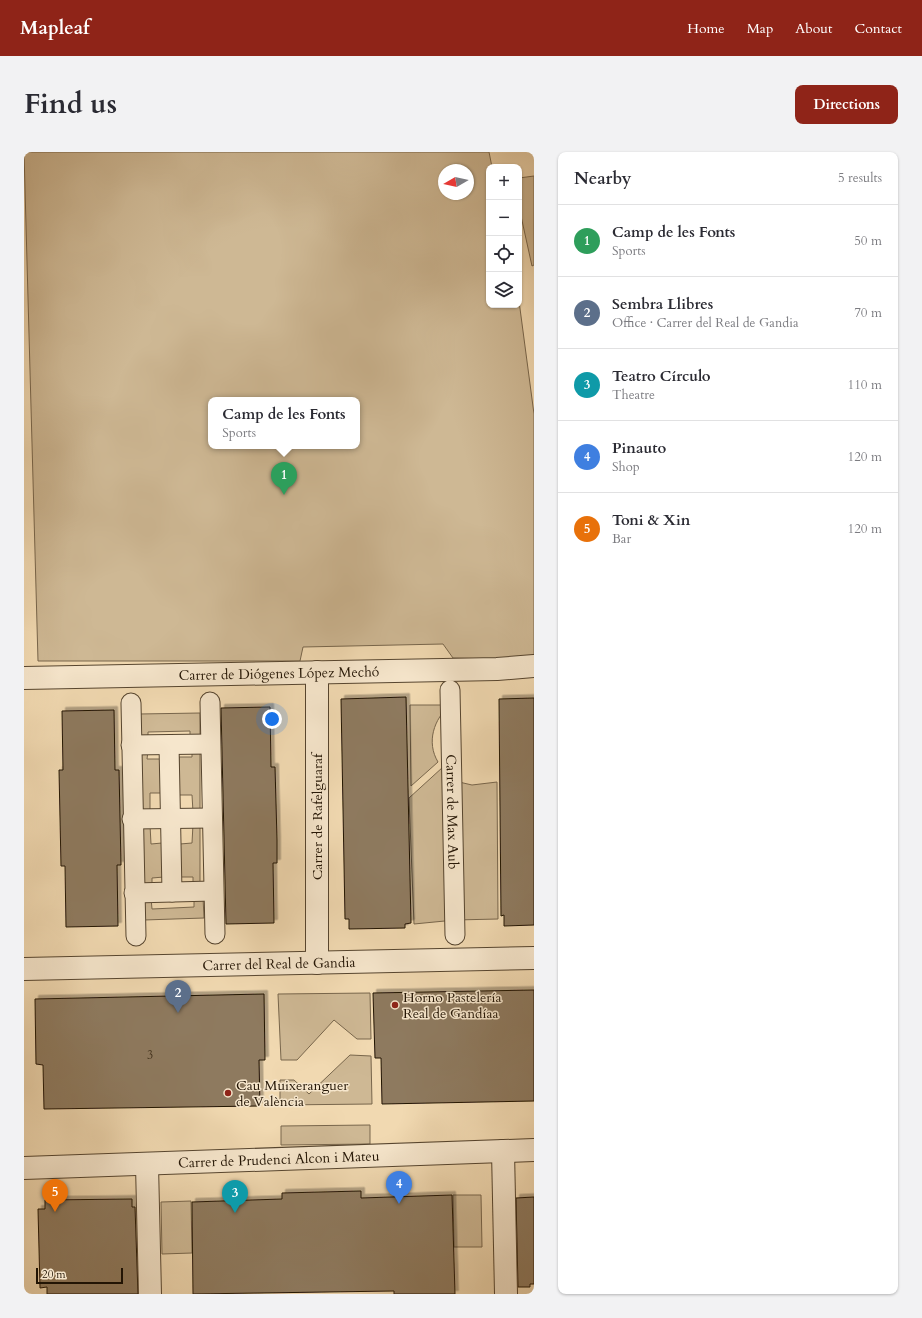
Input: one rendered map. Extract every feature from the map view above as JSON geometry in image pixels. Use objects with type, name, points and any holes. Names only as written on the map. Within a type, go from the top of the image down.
[{"type":"street","name":"Carrer de Diógenes López Mechó","points":[[24,678],[497,669],[534,666]]},
{"type":"street","name":"Carrer de Rafelguaraf","points":[[317,672],[317,963]]},
{"type":"street","name":"Carrer de Max Aub","points":[[450,690],[455,935]]},
{"type":"street","points":[[210,702],[215,934]]},
{"type":"street","points":[[131,703],[132,819],[136,936]]},
{"type":"street","points":[[131,745],[210,744]]},
{"type":"street","points":[[169,745],[172,892]]},
{"type":"street","points":[[132,819],[212,818]]},
{"type":"street","points":[[134,893],[214,891]]},
{"type":"street","name":"Carrer del Real de Gandia","points":[[24,969],[534,958]]},
{"type":"street","name":"Carrer de Prudenci Alcon i Mateu","points":[[24,1168],[147,1165],[534,1150]]},
{"type":"street","points":[[503,1151],[506,1294]]},
{"type":"street","points":[[147,1165],[150,1294]]},
{"type":"shaded area","points":[[24,152],[489,152],[491,164],[486,164],[486,308],[520,308],[534,414],[534,660],[453,658],[443,644],[303,647],[300,661],[38,661]]},
{"type":"shaded area","points":[[534,176],[534,265],[532,266],[522,221],[522,178]]},
{"type":"shaded area","points":[[410,705],[450,705],[444,711],[436,724],[432,739],[434,754],[438,762],[411,786]]},
{"type":"shaded area","points":[[200,713],[200,740],[190,740],[190,731],[148,732],[148,740],[140,740],[139,714]]},
{"type":"shaded area","points":[[192,749],[200,749],[200,812],[193,812],[192,795],[179,795],[179,757],[192,757]]},
{"type":"shaded area","points":[[141,751],[148,751],[147,759],[161,759],[161,793],[150,793],[150,813],[139,812]]},
{"type":"shaded area","points":[[443,767],[459,782],[472,785],[497,782],[498,919],[455,920],[414,924],[409,798]]},
{"type":"shaded area","points":[[193,824],[200,824],[200,885],[193,885],[193,877],[180,877],[180,844],[192,843]]},
{"type":"shaded area","points":[[150,825],[151,844],[162,843],[164,877],[152,878],[152,884],[144,884],[141,826]]},
{"type":"shaded area","points":[[203,897],[204,918],[144,920],[143,898],[151,898],[152,909],[194,907],[194,898]]},
{"type":"shaded area","points":[[370,993],[371,1039],[357,1039],[334,1020],[297,1060],[281,1060],[278,994]]},
{"type":"shaded area","points":[[350,1055],[371,1056],[372,1104],[280,1105],[280,1080],[294,1080],[309,1094]]},
{"type":"shaded area","points":[[370,1125],[370,1144],[281,1145],[281,1126]]},
{"type":"shaded area","points":[[453,1195],[481,1195],[482,1247],[454,1247]]},
{"type":"shaded area","points":[[191,1201],[192,1253],[162,1254],[161,1202]]},
{"type":"building","points":[[406,697],[411,923],[405,924],[405,928],[349,929],[349,919],[345,919],[341,699]]},
{"type":"building","points":[[534,698],[534,925],[504,926],[504,915],[501,916],[499,699]]},
{"type":"building","points":[[270,707],[271,767],[275,767],[277,840],[277,863],[273,863],[274,923],[226,924],[221,708]]},
{"type":"building","points":[[114,710],[115,770],[119,770],[121,865],[117,865],[118,926],[66,927],[65,866],[61,866],[59,770],[63,770],[62,711]]},
{"type":"building","points":[[534,990],[534,1101],[382,1104],[381,1058],[375,1058],[373,993]]},
{"type":"building","points":[[264,994],[265,1060],[259,1060],[260,1106],[44,1109],[43,1065],[36,1064],[35,999]]},
{"type":"building","points":[[361,1191],[361,1198],[452,1195],[455,1294],[394,1294],[394,1291],[193,1294],[192,1202],[282,1199],[282,1193]]},
{"type":"building","points":[[534,1197],[534,1284],[530,1284],[530,1287],[518,1287],[516,1198]]},
{"type":"building","points":[[132,1199],[132,1207],[135,1207],[138,1294],[47,1294],[47,1287],[40,1288],[38,1209],[45,1209],[45,1200]]},
{"type":"place","name":"Camp de les Fonts","points":[[284,495]]},
{"type":"place","name":"Horno Pastelería Real de Gandíaa","points":[[395,1005]]},
{"type":"place","name":"Sembra Llibres","points":[[178,1013]]},
{"type":"place","name":"Cau Muixeranguer de València","points":[[228,1093]]},
{"type":"place","name":"Pinauto","points":[[399,1204]]},
{"type":"place","name":"Toni & Xin","points":[[55,1212]]},
{"type":"place","name":"Teatro Círculo","points":[[235,1213]]}]
